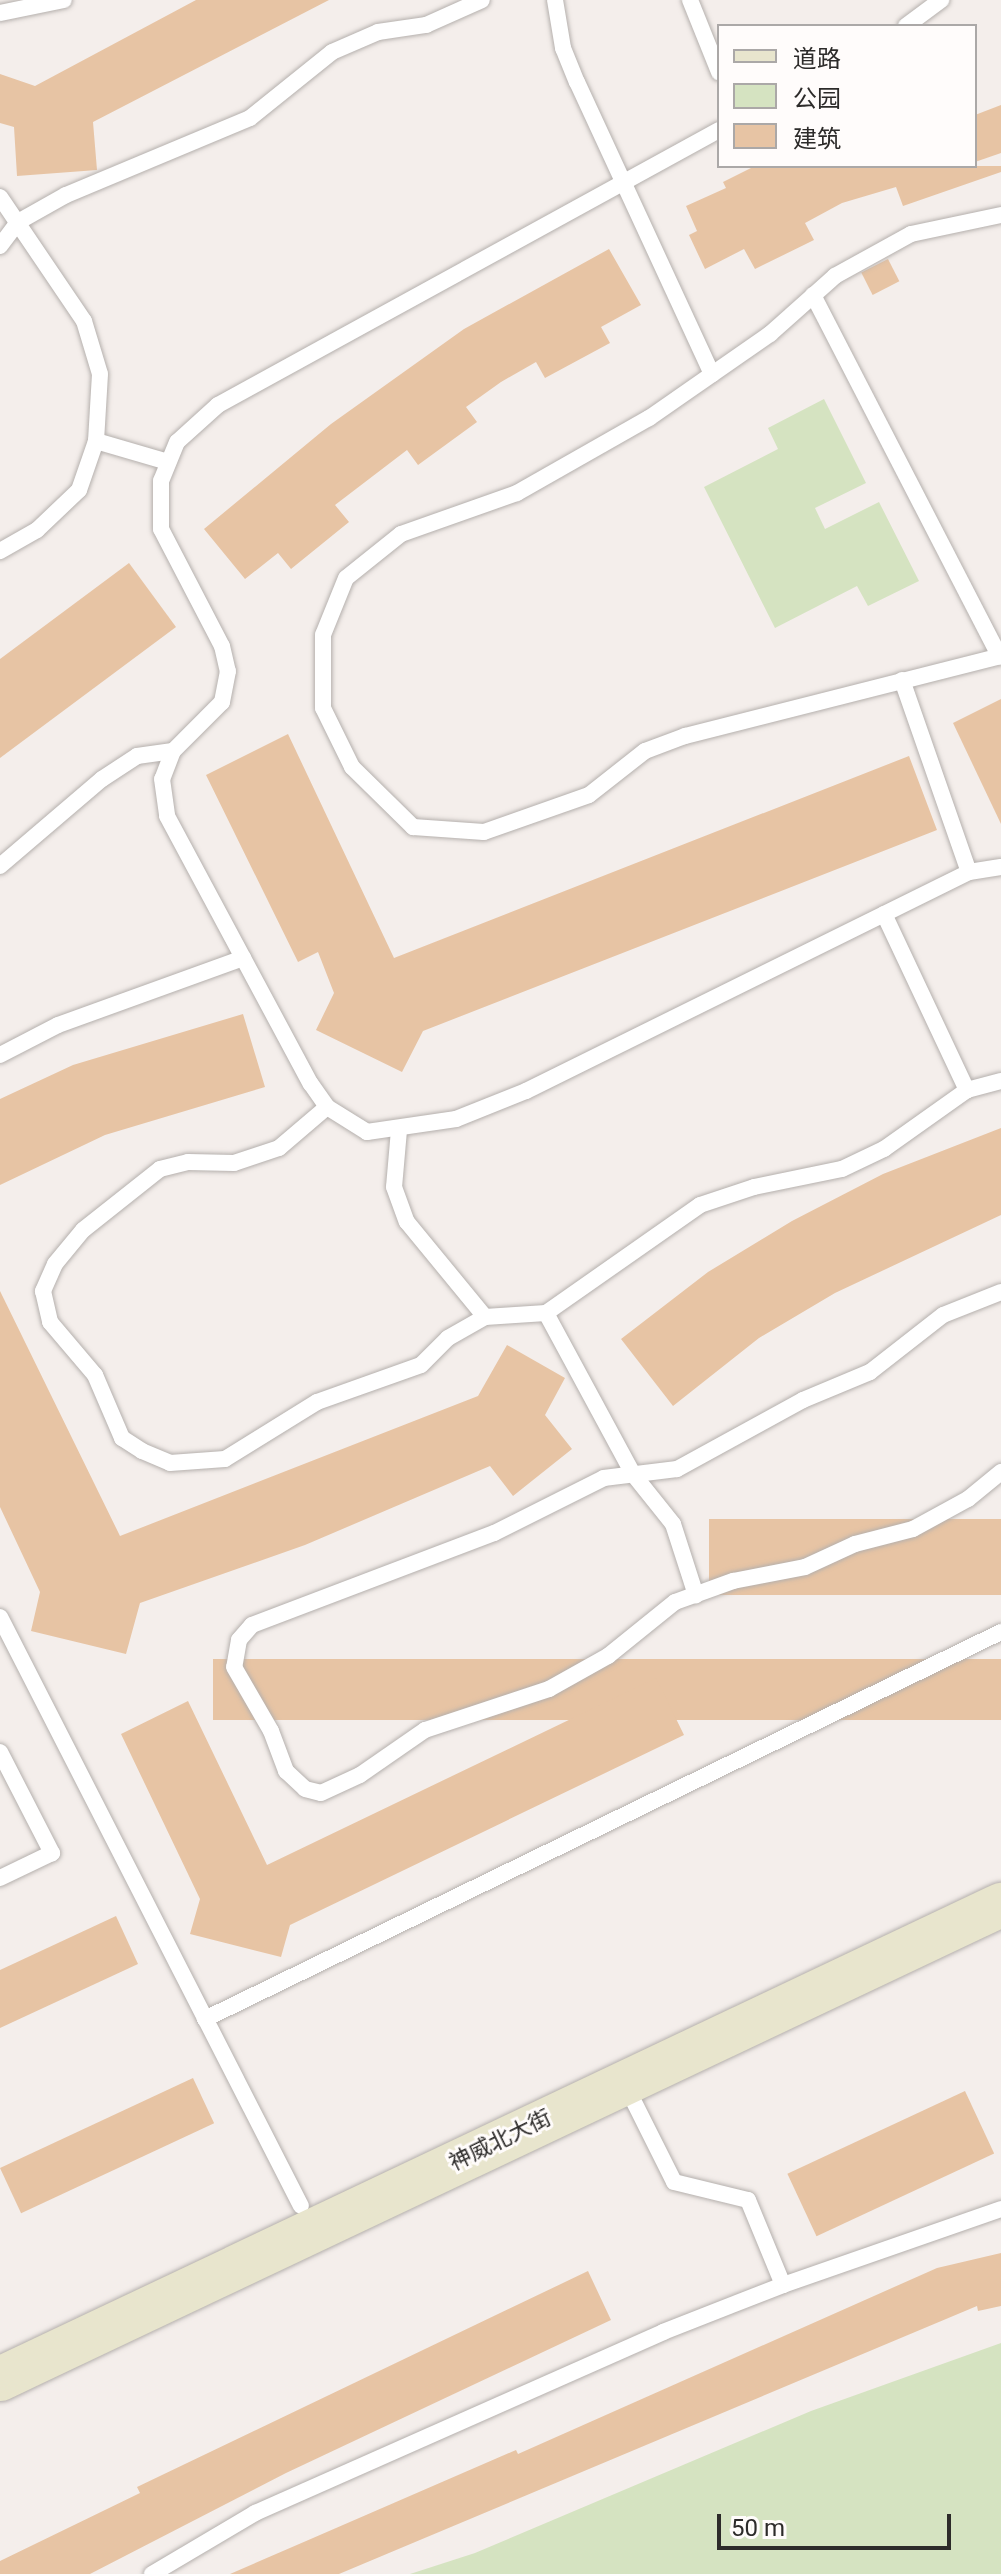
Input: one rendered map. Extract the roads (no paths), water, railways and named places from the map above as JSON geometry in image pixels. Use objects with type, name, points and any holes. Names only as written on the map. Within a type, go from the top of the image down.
[{"type":"street","name":"神威北大街","points":[[0,2348],[1001,1875]]},
{"type":"street","name":"神威北大街","points":[[0,2379],[623,2081],[1001,1905]]},
{"type":"lane","points":[[0,13],[64,0]]},
{"type":"lane","points":[[0,246],[18,222],[66,195],[250,118],[332,52],[378,32],[426,25],[482,0]]},
{"type":"lane","points":[[555,0],[563,48],[625,181],[642,229],[712,374]]},
{"type":"lane","points":[[690,0],[717,67]]},
{"type":"lane","points":[[909,24],[941,0]]},
{"type":"lane","points":[[717,131],[218,405],[177,442],[161,481],[161,529],[222,646],[228,671],[222,702],[173,751],[162,779],[167,816],[327,1107],[367,1132],[399,1130],[456,1119],[526,1091],[969,872],[1001,867]]},
{"type":"lane","points":[[0,197],[84,321],[100,374],[96,441],[79,490],[37,530],[0,551]]},
{"type":"lane","points":[[813,295],[1000,657],[685,736],[645,751],[589,795],[484,832],[413,827],[352,767],[323,708],[323,635],[346,578],[401,534],[517,493],[649,418],[712,374],[835,276],[911,234],[1001,215]]},
{"type":"lane","points":[[96,441],[168,462]]},
{"type":"lane","points":[[902,680],[969,872]]},
{"type":"lane","points":[[0,866],[102,779],[137,756],[173,751]]},
{"type":"lane","points":[[884,914],[967,1090]]},
{"type":"lane","points":[[0,1055],[58,1025],[243,958]]},
{"type":"lane","points":[[327,1107],[279,1148],[234,1163],[188,1162],[160,1169],[83,1230],[55,1264],[43,1291],[50,1322],[95,1375],[122,1438],[170,1463],[225,1459],[317,1402],[421,1365],[448,1338],[485,1317],[546,1313],[700,1205],[842,1169],[884,1149],[967,1090],[1001,1081]]},
{"type":"lane","points":[[399,1130],[394,1187],[407,1222],[485,1317]]},
{"type":"lane","points":[[1001,1292],[943,1315],[870,1372],[803,1400],[677,1469],[604,1478],[494,1533],[252,1625],[239,1640],[234,1667],[271,1731],[286,1771],[305,1789],[321,1793],[360,1775],[425,1730],[549,1689],[608,1656],[675,1602],[733,1581],[805,1567],[855,1544],[913,1529],[968,1499],[1001,1472]]},
{"type":"lane","points":[[546,1313],[633,1474],[673,1524],[696,1595]]},
{"type":"lane","points":[[0,1617],[301,2206]]},
{"type":"lane","points":[[205,2019],[1001,1632]]},
{"type":"lane","points":[[0,1752],[52,1853],[0,1878]]},
{"type":"lane","points":[[623,2081],[674,2182],[748,2200],[783,2285]]},
{"type":"lane","points":[[152,2574],[255,2513],[663,2332],[783,2285],[1001,2209]]}]
